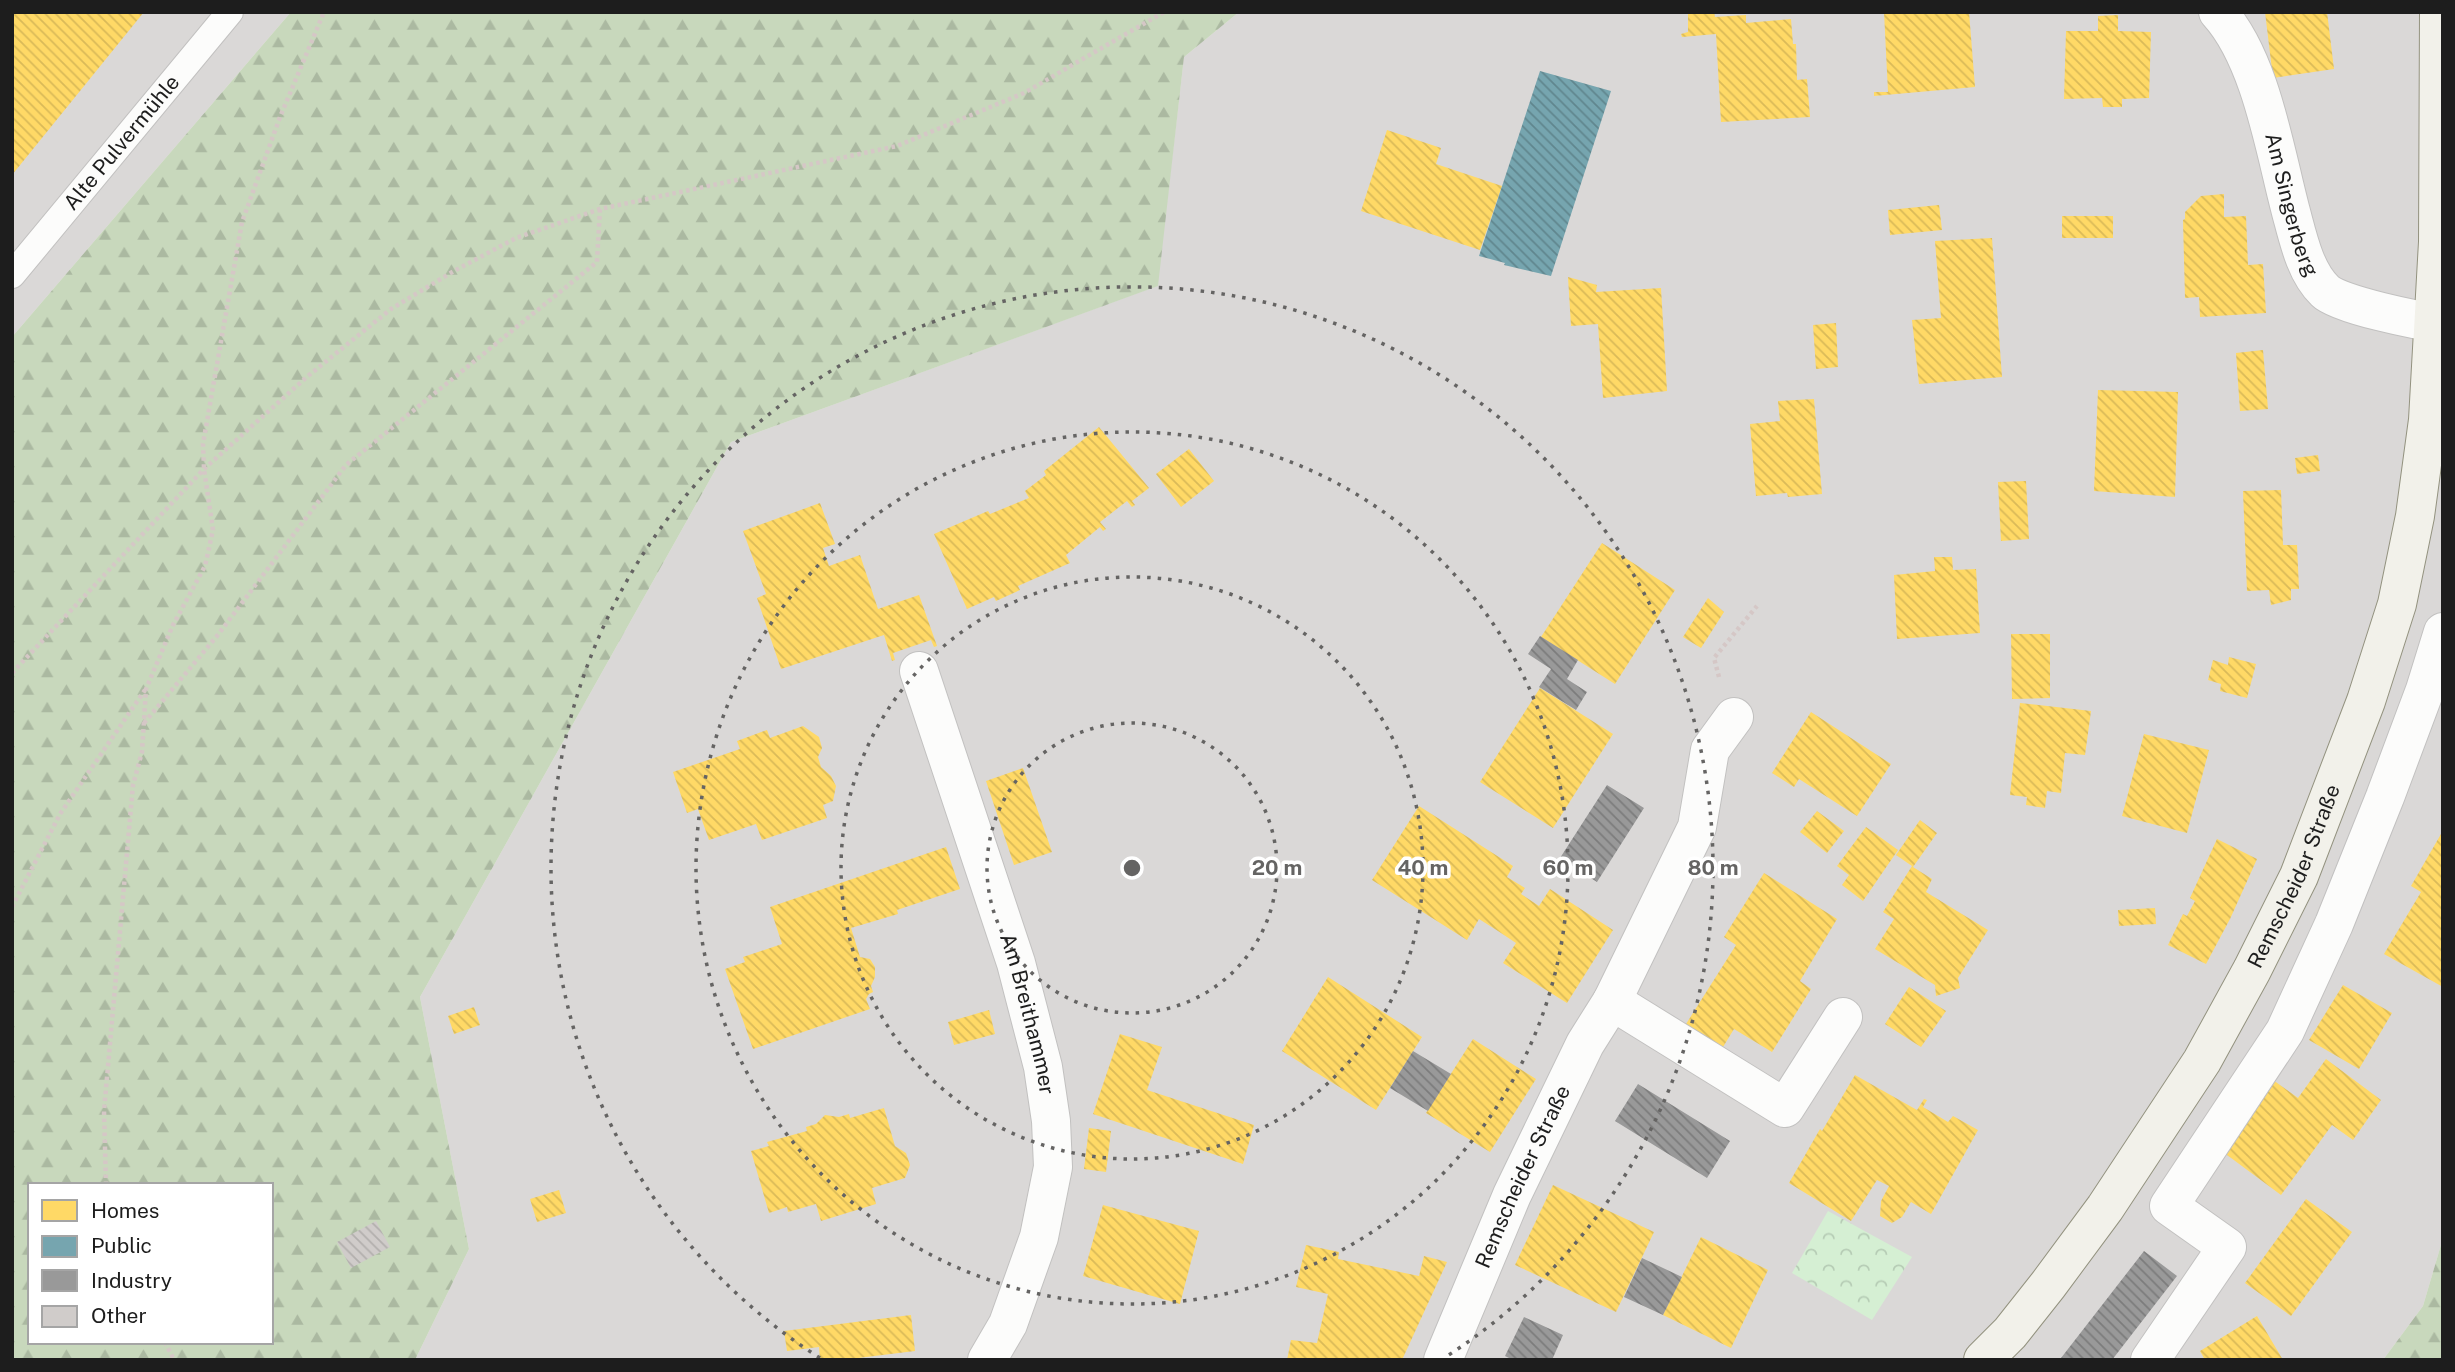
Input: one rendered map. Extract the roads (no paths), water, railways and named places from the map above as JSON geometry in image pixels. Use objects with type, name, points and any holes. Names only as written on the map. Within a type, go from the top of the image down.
[{"type":"main road","name":"Remscheider Straße","points":[[1983,1360],[2018,1323],[2096,1219],[2202,1061],[2299,876],[2366,701],[2396,604],[2415,516],[2439,323],[2439,12]]},
{"type":"street","name":"Am Singerberg","points":[[2218,12],[2241,45],[2258,87],[2297,233],[2308,265],[2318,282],[2337,300],[2439,323]]},
{"type":"street","points":[[2150,1360],[2227,1247],[2169,1206],[2285,1031],[2334,923],[2385,797],[2425,690],[2443,632]]},
{"type":"street","name":"Am Breithammer","points":[[919,671],[1016,963],[1043,1067],[1051,1121],[1053,1167],[1039,1237],[1008,1324],[987,1360]]},
{"type":"street","name":"Remscheider Straße","points":[[1443,1360],[1512,1195],[1585,1044],[1612,1001],[1697,827],[1710,750],[1734,717]]},
{"type":"street","points":[[1612,1001],[1785,1108],[1843,1017]]},
{"type":"lane","name":"Alte Pulvermühle","points":[[12,275],[230,12]]}]
